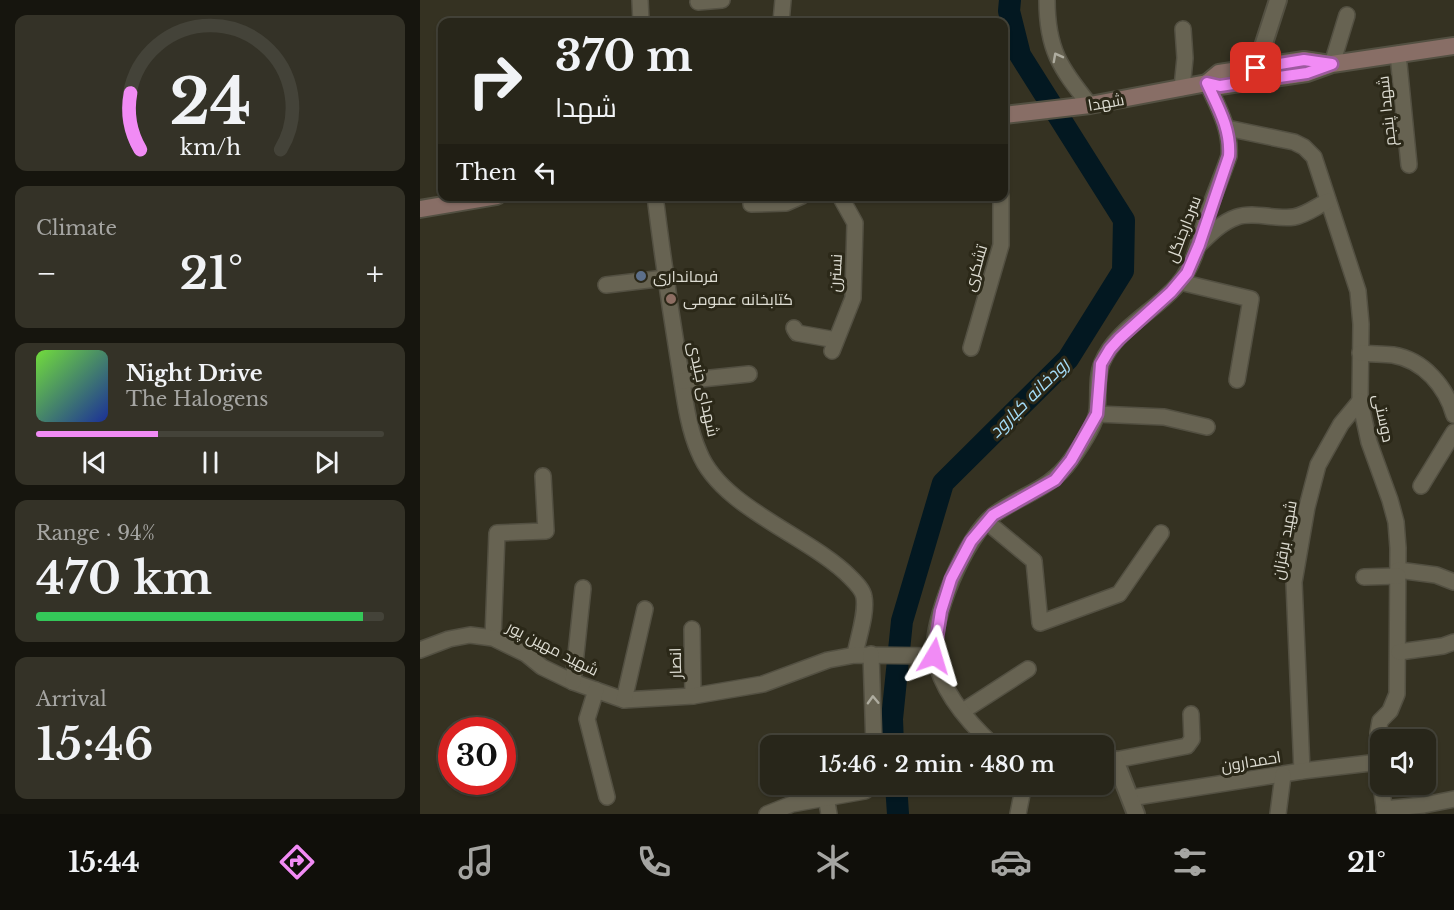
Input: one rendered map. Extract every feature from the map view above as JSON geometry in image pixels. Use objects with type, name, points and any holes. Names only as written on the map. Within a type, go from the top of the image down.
[{"type":"main road","name":"شهدا","points":[[1008,115],[1090,105],[1207,83],[1220,86],[1296,75],[1332,64],[1454,46]]},
{"type":"main road","name":"شهدا","points":[[1207,83],[1219,73],[1304,60],[1332,64]]},
{"type":"main road","points":[[420,209],[467,201]]},
{"type":"street","points":[[640,0],[641,18]]},
{"type":"street","points":[[698,2],[722,0]]},
{"type":"street","points":[[781,18],[783,0]]},
{"type":"street","points":[[1047,0],[1047,22],[1052,48],[1067,77],[1090,105]]},
{"type":"street","points":[[1256,68],[1278,0]]},
{"type":"street","points":[[1332,64],[1347,15]]},
{"type":"street","points":[[1182,88],[1185,58],[1183,29]]},
{"type":"street","name":"شهدا پنجم","points":[[1398,54],[1409,165]]},
{"type":"street","name":"سردارجنگل","points":[[934,656],[941,611],[951,579],[971,541],[993,515],[1055,480],[1071,460],[1097,414],[1101,364],[1110,349],[1187,273],[1199,245],[1229,156],[1230,142],[1227,128],[1207,83]]},
{"type":"street","name":"دوستی","points":[[1227,128],[1294,142],[1304,147],[1314,157],[1358,291],[1361,324],[1360,400],[1369,442],[1390,500],[1395,522],[1398,573],[1397,694],[1390,711],[1380,721],[1380,729]]},
{"type":"street","name":"شهدای جنیدی","points":[[656,201],[665,278],[682,381],[699,454],[726,489],[766,519],[834,562],[864,593],[865,604],[855,655]]},
{"type":"street","points":[[752,204],[789,201]]},
{"type":"street","name":"نسترن","points":[[794,328],[796,333],[834,346],[853,298],[855,224],[843,201]]},
{"type":"street","name":"تشکری","points":[[971,348],[1001,245],[1001,201]]},
{"type":"street","points":[[1199,245],[1216,229],[1236,217],[1245,215],[1292,217],[1304,214],[1328,201]]},
{"type":"street","points":[[606,285],[665,278]]},
{"type":"street","points":[[1180,282],[1251,299],[1237,380]]},
{"type":"street","points":[[1360,353],[1395,356],[1414,362],[1437,380],[1450,399],[1454,415]]},
{"type":"street","points":[[682,381],[749,374]]},
{"type":"street","name":"شهید برقزان","points":[[1302,771],[1294,582],[1307,507],[1318,465],[1341,424],[1360,400]]},
{"type":"street","points":[[1097,414],[1164,417],[1207,427]]},
{"type":"street","points":[[1421,486],[1454,432]]},
{"type":"street","points":[[493,638],[497,533],[546,531],[543,476]]},
{"type":"street","points":[[987,522],[1034,561],[1040,623],[1119,594],[1161,532]]},
{"type":"street","points":[[1364,577],[1398,573],[1436,575],[1454,582]]},
{"type":"street","points":[[573,682],[583,588]]},
{"type":"street","points":[[624,700],[645,609]]},
{"type":"street","name":"انصار","points":[[692,629],[693,696]]},
{"type":"street","name":"شهید مهین پور","points":[[420,650],[449,639],[470,635],[493,638],[526,654],[542,667],[573,682],[624,700],[693,696],[763,684],[828,660],[855,655],[934,656]]},
{"type":"street","points":[[1399,652],[1443,646],[1454,642]]},
{"type":"street","points":[[874,735],[876,654]]},
{"type":"street","points":[[934,656],[948,692],[982,735]]},
{"type":"street","points":[[963,711],[1028,669]]},
{"type":"street","points":[[596,690],[587,719],[607,797]]},
{"type":"street","points":[[1114,759],[1187,746],[1192,739],[1191,714]]},
{"type":"street","points":[[1114,768],[1136,814]]},
{"type":"street","name":"احمدارون","points":[[1130,798],[1302,771],[1370,770]]},
{"type":"street","points":[[1278,814],[1283,775]]},
{"type":"street","points":[[767,814],[792,804],[839,795]]},
{"type":"street","points":[[1018,814],[1022,795]]},
{"type":"street","points":[[1382,795],[1384,811],[1454,799]]},
{"type":"street","points":[[826,797],[829,814]]},
{"type":"waterway","name":"رودخانه کیارود","points":[[893,735],[892,719],[902,621],[943,483],[1068,359],[1123,271],[1124,220],[1020,55],[1009,11],[1010,0]]},
{"type":"waterway","name":"رودخانه کیارود","points":[[897,795],[898,814]]},
{"type":"place","name":"فرماندارى","points":[[641,276]]},
{"type":"place","name":"کتابخانه عمومى","points":[[671,299]]},
{"type":"route","points":[[934,656],[941,611],[951,579],[971,541],[993,515],[1055,480],[1071,460],[1097,414],[1101,364],[1110,349],[1150,309],[1171,292],[1187,273],[1199,245],[1229,156],[1230,142],[1227,128],[1207,83],[1220,86],[1307,73],[1332,64],[1304,60],[1256,68]]}]
